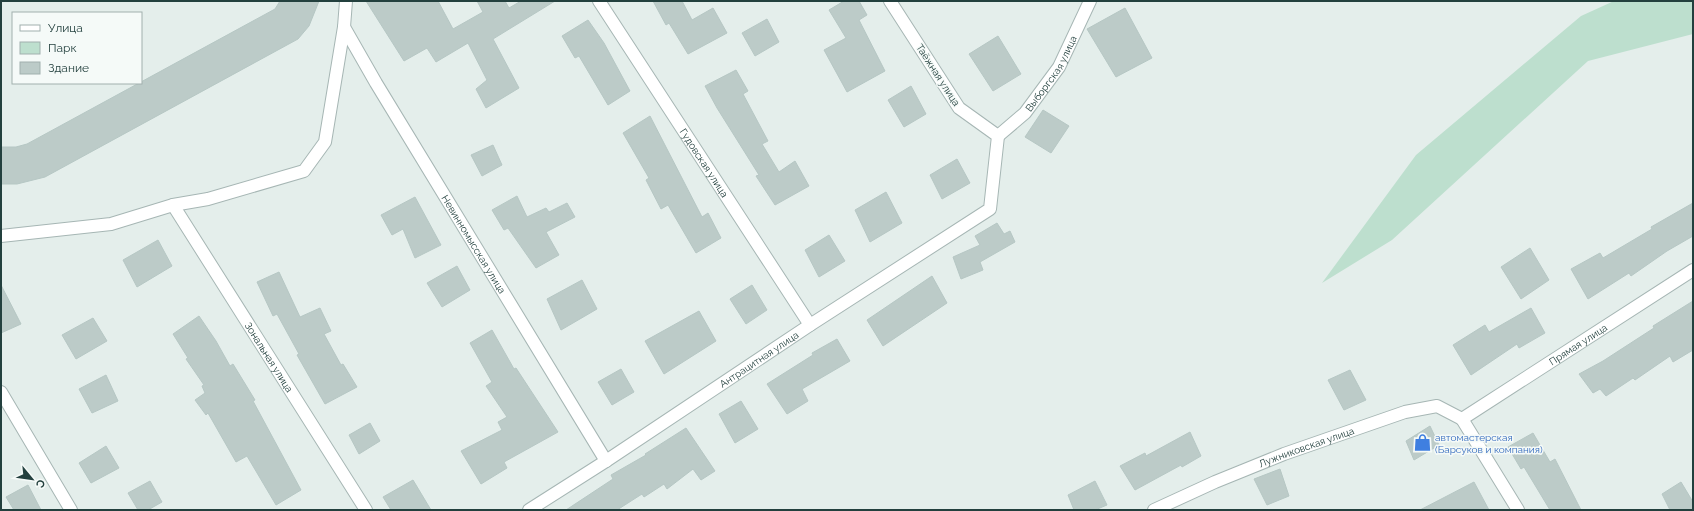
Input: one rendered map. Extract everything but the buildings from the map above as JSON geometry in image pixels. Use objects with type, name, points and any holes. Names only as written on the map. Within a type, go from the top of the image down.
[{"type":"street","points":[[1,236],[111,224],[173,204],[208,198],[304,172],[325,142],[344,27],[346,1]]},
{"type":"street","name":"Гудовская улица","points":[[599,1],[810,325]]},
{"type":"street","name":"Таёжная улица","points":[[890,1],[959,108],[998,136]]},
{"type":"street","name":"Выборгская улица","points":[[998,136],[1025,112],[1059,67],[1090,1]]},
{"type":"street","name":"Невинномысская улица","points":[[344,27],[376,83],[606,461]]},
{"type":"street","name":"Антрацитная улица","points":[[529,510],[606,461],[810,325],[990,209],[998,136]]},
{"type":"street","name":"Зональная улица","points":[[173,204],[366,510]]},
{"type":"street","name":"Прямая улица","points":[[1462,418],[1693,270]]},
{"type":"street","points":[[1,392],[71,510]]},
{"type":"street","name":"Лужниковская улица","points":[[1154,510],[1214,482],[1284,454],[1405,412],[1437,406],[1462,418]]},
{"type":"street","points":[[1462,418],[1518,510]]},
{"type":"green space","points":[[1614,1],[1693,1],[1693,34],[1588,61],[1392,240],[1322,283],[1416,155],[1581,16]]},
{"type":"place","name":"автомастерская (Барсуков и компания)","points":[[1422,443]]}]
